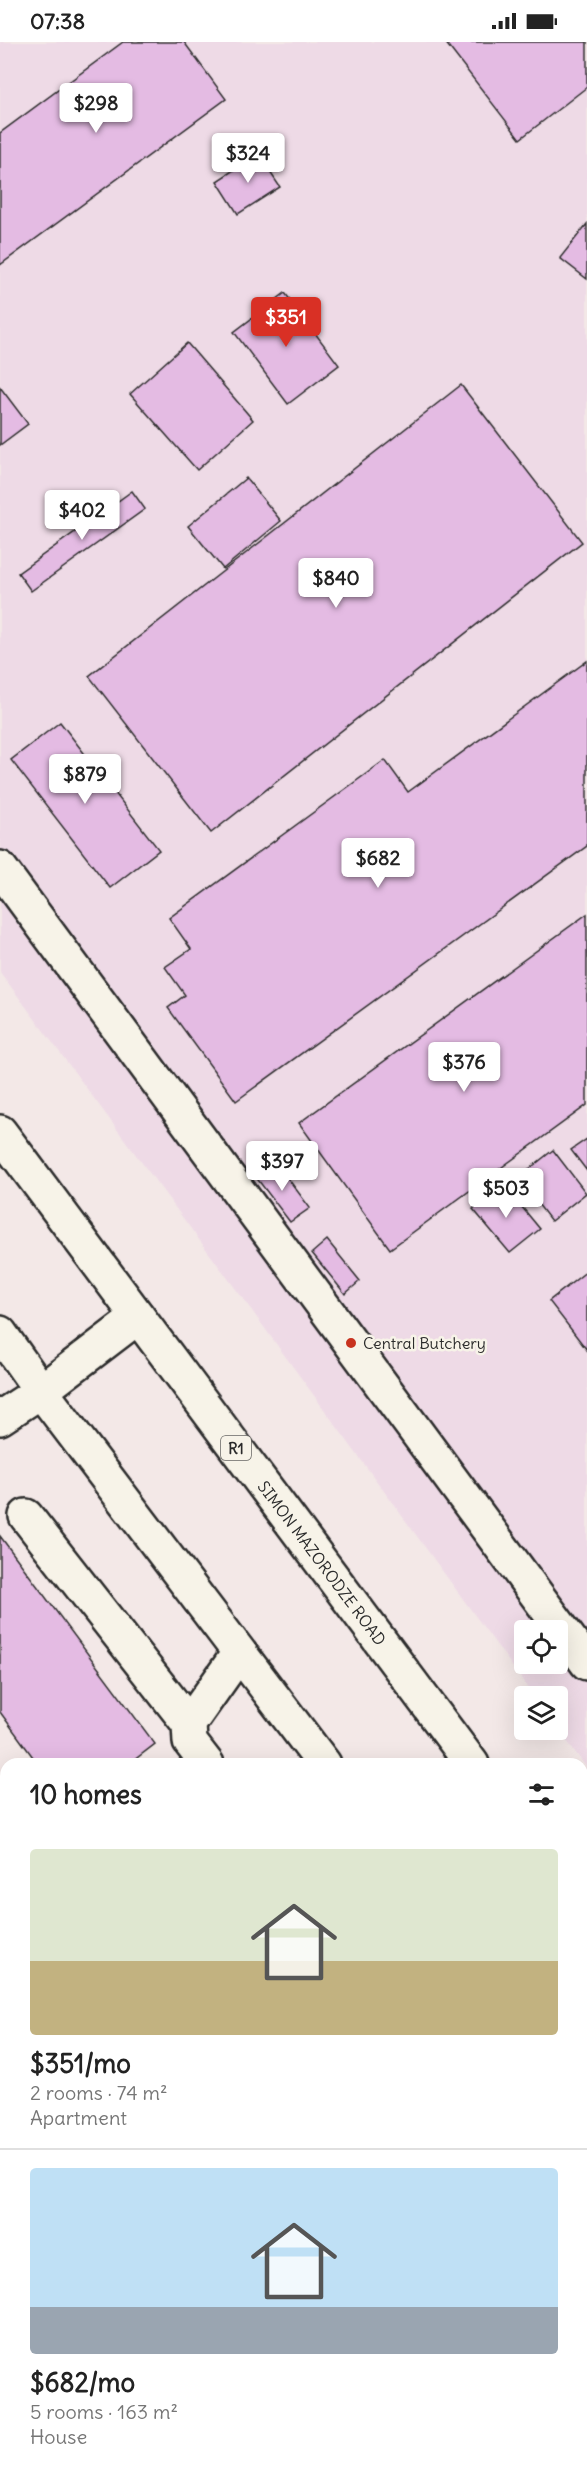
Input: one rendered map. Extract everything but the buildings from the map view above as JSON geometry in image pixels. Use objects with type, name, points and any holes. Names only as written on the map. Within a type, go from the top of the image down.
[{"type":"main road","points":[[0,868],[587,1663]]},
{"type":"main road","name":"SIMON MAZORODZE ROAD","points":[[0,1132],[468,1758]]},
{"type":"main road","points":[[0,1418],[40,1391],[138,1317]]},
{"type":"main road","points":[[0,1333],[40,1391],[319,1758]]},
{"type":"main road","points":[[26,1516],[189,1724],[190,1742],[202,1758]]},
{"type":"main road","points":[[189,1724],[239,1653]]},
{"type":"shaded area","points":[[0,42],[587,42],[587,1758],[580,1758],[566,1740],[568,1740],[568,1686],[527,1686],[518,1674],[568,1674],[568,1620],[514,1620],[514,1669],[0,972]]},
{"type":"place","name":"Central Butchery","points":[[351,1343]]}]
